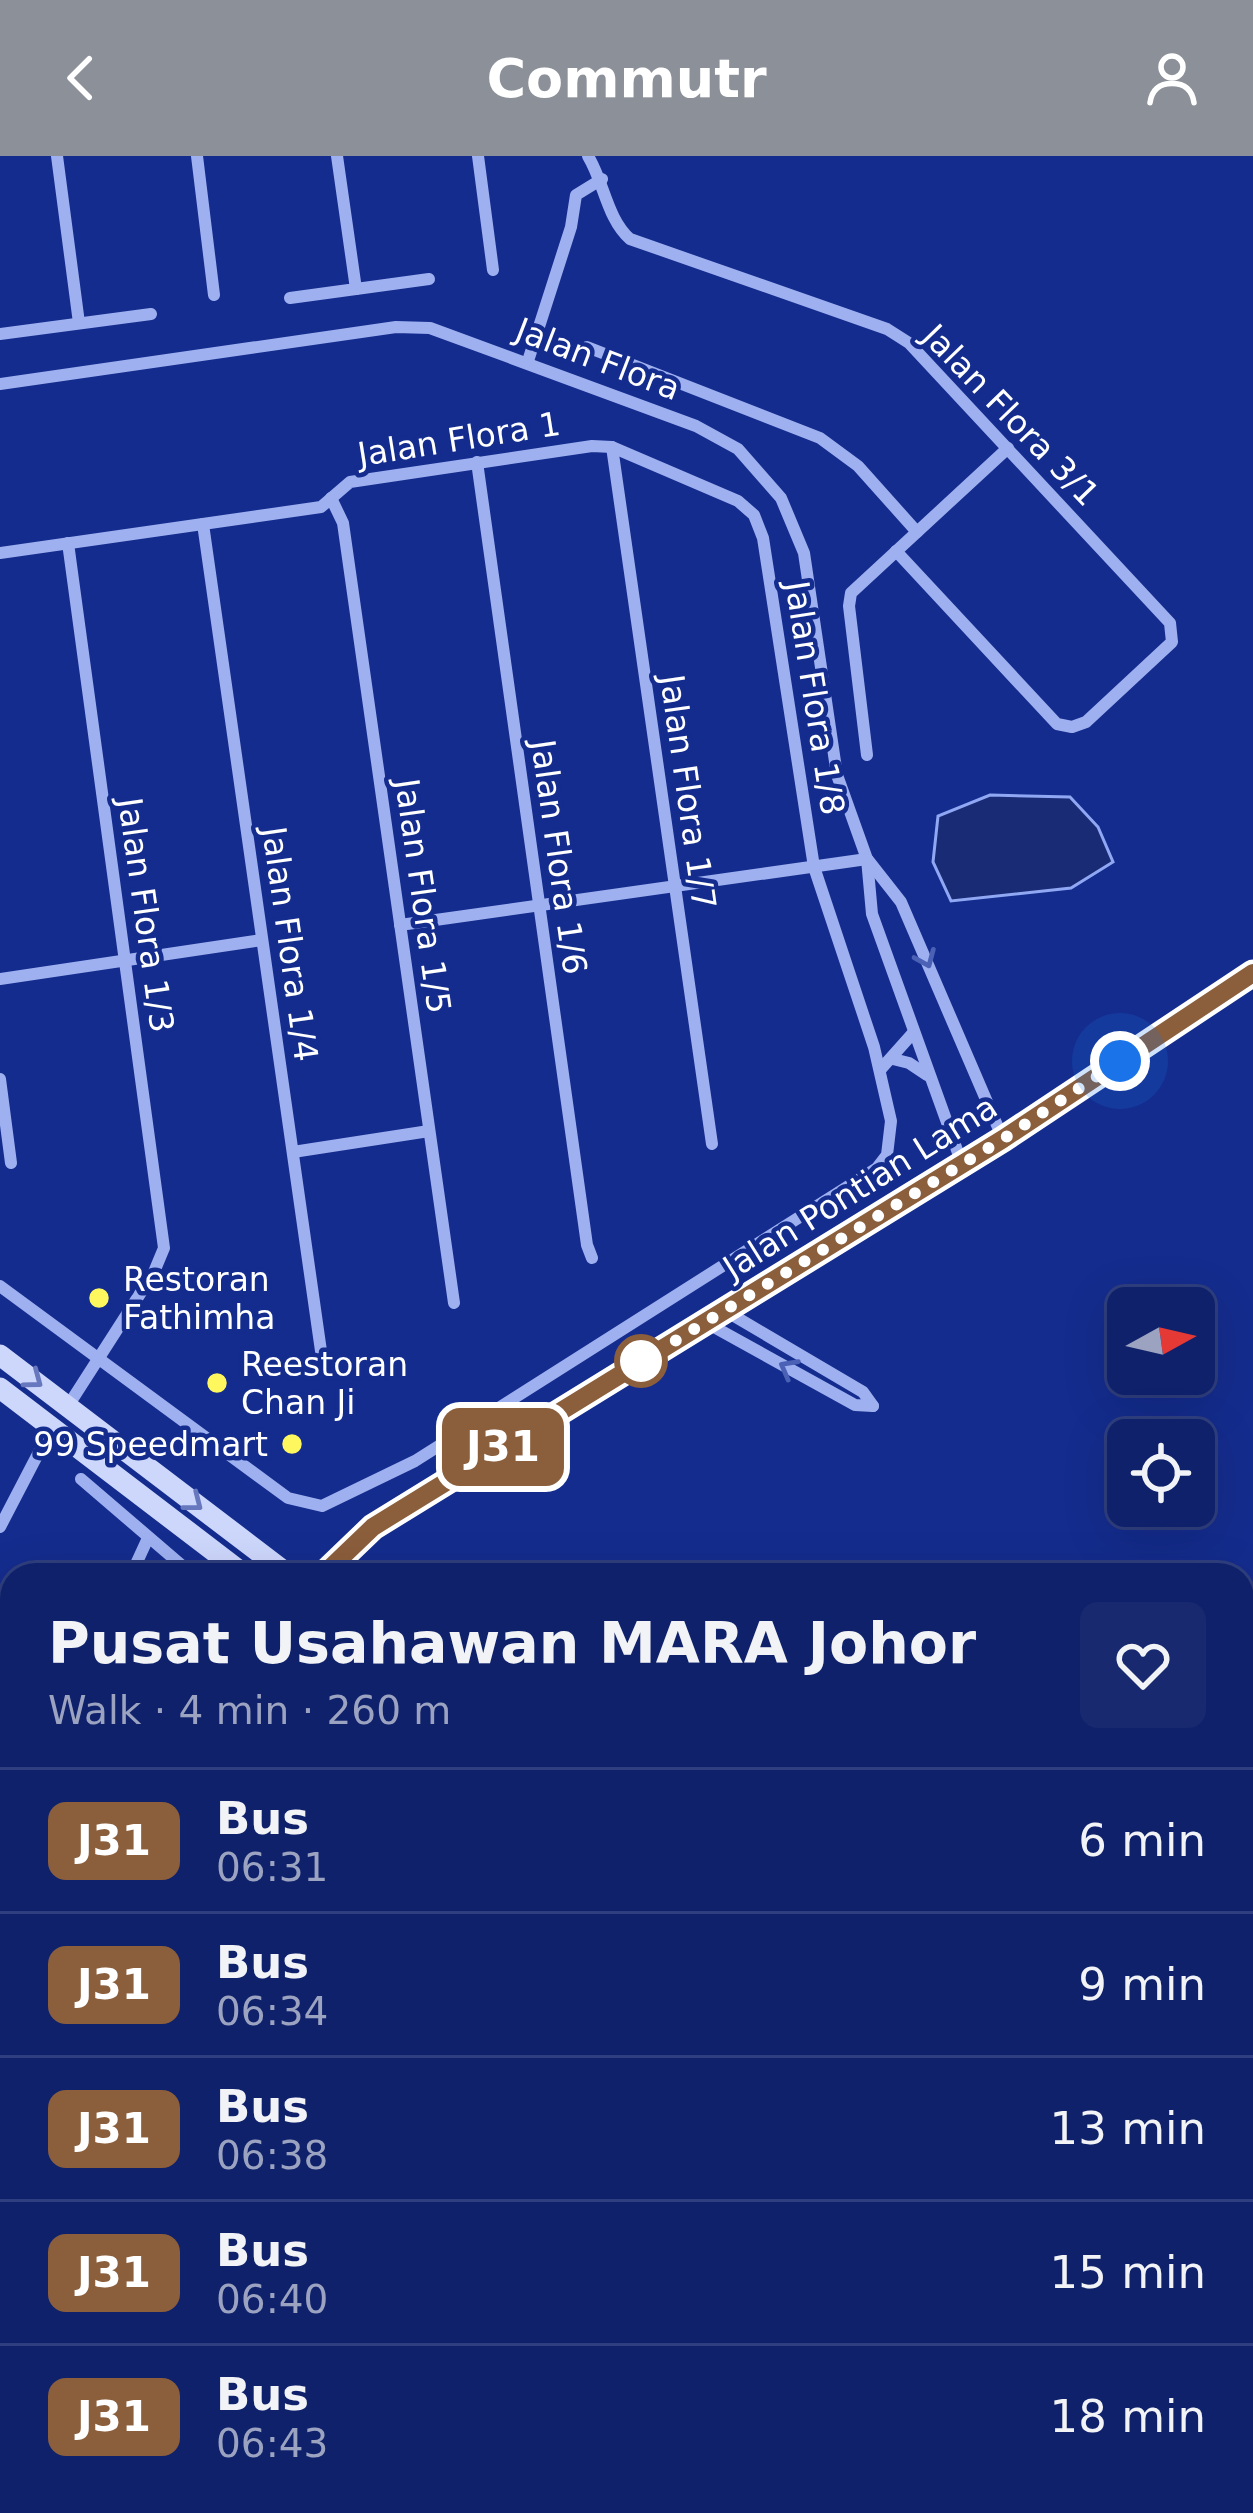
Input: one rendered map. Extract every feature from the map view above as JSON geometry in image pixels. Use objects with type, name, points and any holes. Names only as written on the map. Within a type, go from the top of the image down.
[{"type":"street","points":[[57,156],[79,323]]},
{"type":"street","points":[[196,156],[214,296]]},
{"type":"street","points":[[337,156],[356,289]]},
{"type":"street","points":[[478,156],[493,270]]},
{"type":"street","name":"Jalan Flora 3/1","points":[[588,156],[602,179],[618,228],[630,239],[887,328],[927,359],[1170,623],[1172,642],[1086,722],[1072,727],[1057,724],[896,551]]},
{"type":"street","points":[[528,361],[571,226],[576,195],[602,179]]},
{"type":"street","points":[[290,298],[429,279]]},
{"type":"street","points":[[0,334],[151,314]]},
{"type":"street","name":"Jalan Flora","points":[[0,384],[396,327],[430,328],[696,426],[738,449],[781,498],[804,553],[837,775],[867,859],[872,914],[962,1164]]},
{"type":"street","points":[[587,347],[820,438],[858,466],[917,532]]},
{"type":"street","name":"Jalan Flora 1","points":[[0,553],[321,508],[350,482],[592,446],[612,447],[738,501],[754,515],[763,538]]},
{"type":"street","name":"Jalan Flora 1/7","points":[[612,447],[712,1144]]},
{"type":"street","points":[[867,755],[851,593],[1008,448]]},
{"type":"street","name":"Jalan Flora 1/6","points":[[477,462],[592,1258]]},
{"type":"street","name":"Jalan Flora 1/5","points":[[332,498],[343,523],[454,1303]]},
{"type":"street","name":"Jalan Flora 1/4","points":[[203,524],[324,1372]]},
{"type":"street","name":"Jalan Flora 1/8","points":[[0,1286],[288,1498],[322,1505],[415,1461],[877,1168],[887,1155],[891,1120],[880,1070],[814,867],[763,538]]},
{"type":"street","name":"Jalan Flora 1/3","points":[[68,543],[164,1248],[68,1406]]},
{"type":"street","points":[[400,925],[867,859]]},
{"type":"street","name":"Jalan Flora","points":[[867,859],[901,902],[1003,1139]]},
{"type":"street","points":[[0,979],[262,940]]},
{"type":"street","name":"Jalan Pontian Lama","points":[[336,1563],[373,1527],[1003,1139],[1253,973]]},
{"type":"street","points":[[880,1070],[913,1033]]},
{"type":"street","points":[[892,1059],[909,1063],[931,1081]]},
{"type":"street","points":[[0,1079],[11,1162]]},
{"type":"street","points":[[293,1152],[429,1131]]},
{"type":"street","points":[[714,1316],[863,1392],[873,1406],[854,1405],[714,1316]]},
{"type":"street","points":[[0,1355],[272,1563]]},
{"type":"street","points":[[0,1388],[228,1563]]},
{"type":"street","points":[[0,1527],[37,1450],[68,1406]]},
{"type":"street","points":[[81,1479],[178,1563]]},
{"type":"street","points":[[314,1563],[373,1527]]},
{"type":"street","points":[[137,1563],[148,1538]]},
{"type":"street","points":[[260,1554],[283,1563]]},
{"type":"shaded area","points":[[990,795],[1070,797],[1098,827],[1113,862],[1071,888],[951,901],[933,862],[938,816]]},
{"type":"bus line","name":"J31","points":[[336,1563],[373,1527],[1003,1139],[1253,973]]},
{"type":"place","name":"Restoran Fathimha","points":[[99,1298]]},
{"type":"place","name":"Reestoran Chan Ji","points":[[217,1383]]},
{"type":"place","name":"99 Speedmart","points":[[292,1444]]},
{"type":"route","points":[[641,1361],[631,1368],[1003,1139],[1120,1061]]}]
